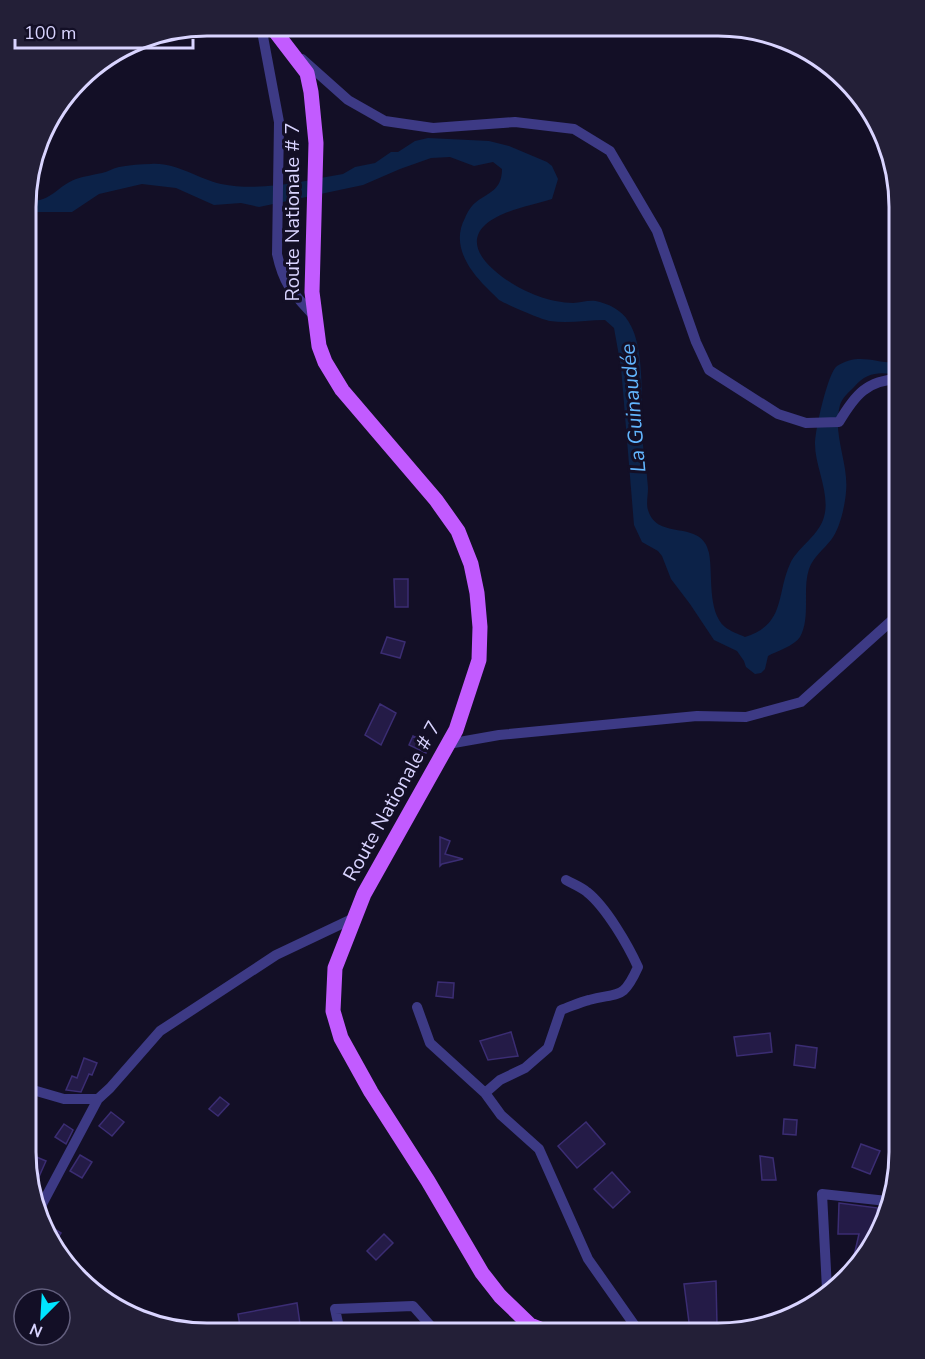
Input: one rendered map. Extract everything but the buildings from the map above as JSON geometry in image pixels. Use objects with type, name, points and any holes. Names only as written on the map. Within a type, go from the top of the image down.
[{"type":"main road","name":"Route Nationale # 7","points":[[279,36],[307,73],[311,92],[316,143],[312,292],[319,346],[325,362],[342,390],[436,500],[458,531],[471,564],[477,593],[480,627],[478,660],[456,730],[364,894],[334,968],[333,1011],[340,1038],[370,1092],[428,1181],[482,1273],[524,1323]]},
{"type":"street","points":[[263,36],[279,122],[277,254],[288,287],[315,317]]},
{"type":"street","points":[[284,42],[348,100],[385,121],[434,128],[515,122],[574,129],[610,152],[657,231],[696,342],[709,370],[778,414],[806,423],[839,422],[851,400],[868,386],[889,379]]},
{"type":"street","points":[[448,744],[499,735],[697,716],[746,717],[801,702],[889,623]]},
{"type":"street","points":[[485,1093],[500,1080],[525,1068],[548,1048],[561,1010],[589,1000],[621,993],[629,987],[638,967],[628,945],[599,906],[588,893],[566,880]]},
{"type":"street","points":[[43,1202],[98,1100],[160,1031],[276,955],[354,918]]},
{"type":"street","points":[[417,1007],[430,1043],[485,1093],[501,1115],[539,1149],[588,1259],[633,1323]]},
{"type":"street","points":[[36,1091],[64,1099],[98,1100]]},
{"type":"street","points":[[827,1284],[822,1194],[882,1200]]},
{"type":"street","points":[[338,1323],[335,1309],[413,1306],[428,1323]]},
{"type":"water","name":"La Guinaudée","points":[[428,138],[489,141],[509,146],[552,166],[558,179],[552,199],[508,212],[492,220],[485,225],[478,236],[478,247],[483,258],[492,268],[528,292],[546,299],[565,302],[600,302],[618,311],[629,321],[635,337],[640,364],[642,434],[648,510],[653,520],[660,525],[689,532],[705,542],[709,553],[715,612],[725,627],[734,632],[745,637],[758,631],[774,616],[793,558],[816,532],[823,520],[826,501],[815,444],[823,402],[833,370],[853,359],[889,362],[889,374],[869,375],[859,382],[841,402],[838,427],[846,481],[842,517],[834,535],[809,569],[805,621],[800,637],[790,646],[768,656],[765,669],[761,673],[755,674],[746,667],[737,651],[714,640],[671,579],[662,556],[658,551],[642,542],[634,525],[621,367],[614,328],[605,320],[557,322],[539,318],[516,308],[499,300],[479,280],[468,264],[461,247],[461,228],[472,206],[497,187],[500,182],[502,169],[493,162],[474,166],[450,157],[431,158],[363,185],[259,207],[241,203],[214,205],[176,188],[142,184],[99,194],[72,212],[36,212],[36,201],[48,197],[69,182],[119,167],[160,164],[178,168],[221,184],[267,186],[343,174],[355,167],[375,163],[391,152],[398,152],[415,141]]}]
